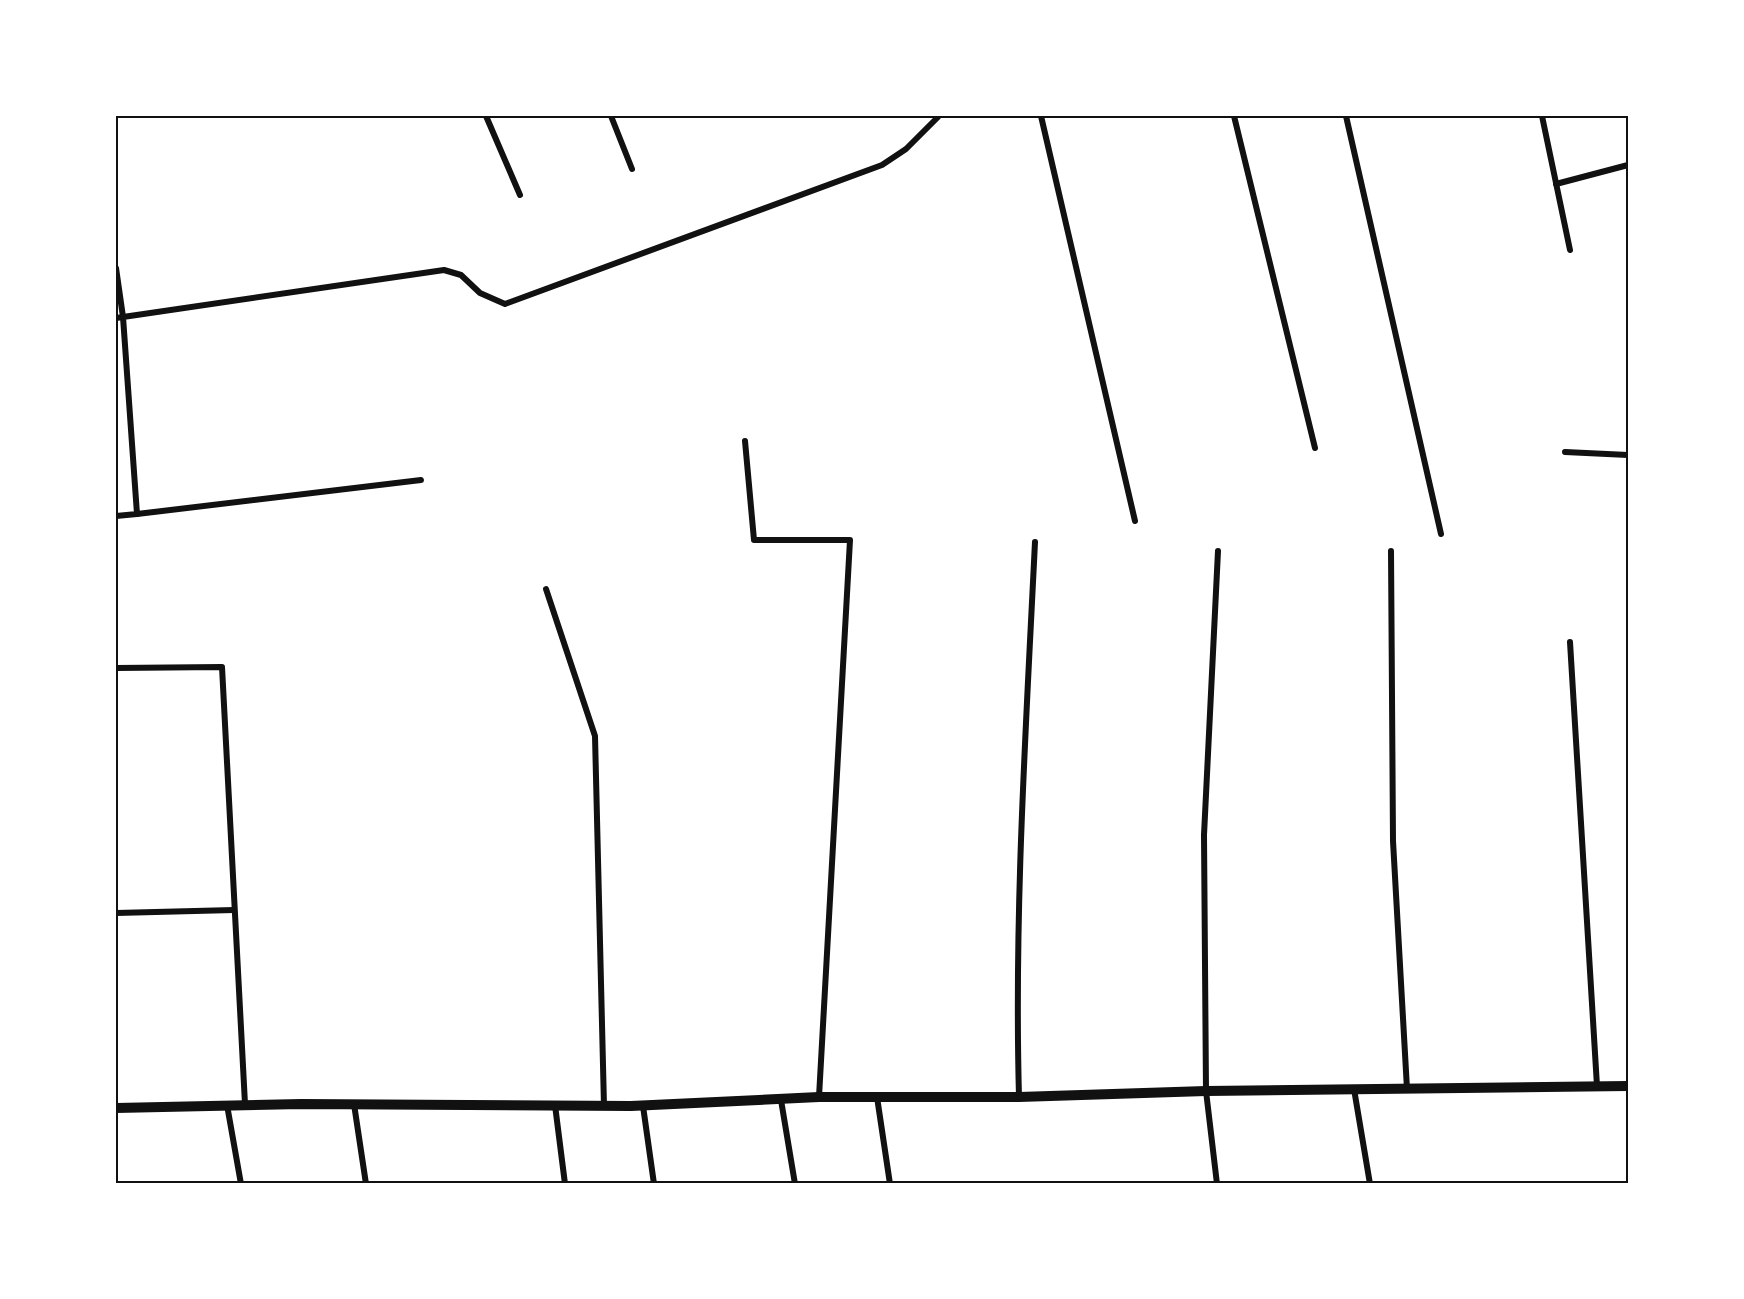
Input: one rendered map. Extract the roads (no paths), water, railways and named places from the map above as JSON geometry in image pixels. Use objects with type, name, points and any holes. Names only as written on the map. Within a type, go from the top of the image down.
[{"type":"street","points":[[486,116],[520,195]]},
{"type":"street","points":[[611,116],[632,169]]},
{"type":"street","points":[[1041,116],[1135,520]]},
{"type":"street","points":[[1234,116],[1315,448]]},
{"type":"street","points":[[1346,116],[1441,534]]},
{"type":"street","points":[[1542,116],[1570,250]]},
{"type":"street","points":[[116,318],[444,270],[461,274],[480,293],[505,304],[882,165],[906,149],[938,117]]},
{"type":"street","points":[[1556,184],[1629,165]]},
{"type":"street","points":[[116,268],[123,317],[137,514]]},
{"type":"street","points":[[745,441],[754,540],[850,540],[819,1097]]},
{"type":"street","points":[[1565,452],[1629,455]]},
{"type":"street","points":[[116,516],[421,480]]},
{"type":"street","points":[[1019,1097],[1022,826],[1035,542]]},
{"type":"street","points":[[1217,1184],[1206,1091],[1204,835],[1218,551]]},
{"type":"street","points":[[1391,551],[1393,841],[1407,1089]]},
{"type":"street","points":[[546,589],[595,736],[604,1106]]},
{"type":"street","points":[[1570,642],[1597,1086]]},
{"type":"street","points":[[116,668],[222,667],[245,1104]]},
{"type":"street","points":[[116,913],[234,910]]},
{"type":"street","points":[[116,1108],[245,1104],[643,1106],[819,1097],[1019,1097],[1206,1091],[1629,1086]]},
{"type":"street","points":[[1354,1089],[1370,1184]]},
{"type":"street","points":[[878,1097],[890,1184]]},
{"type":"street","points":[[781,1100],[795,1184]]},
{"type":"street","points":[[354,1104],[366,1184]]},
{"type":"street","points":[[226,1105],[241,1184]]},
{"type":"street","points":[[555,1105],[565,1184]]},
{"type":"street","points":[[643,1106],[654,1184]]}]
